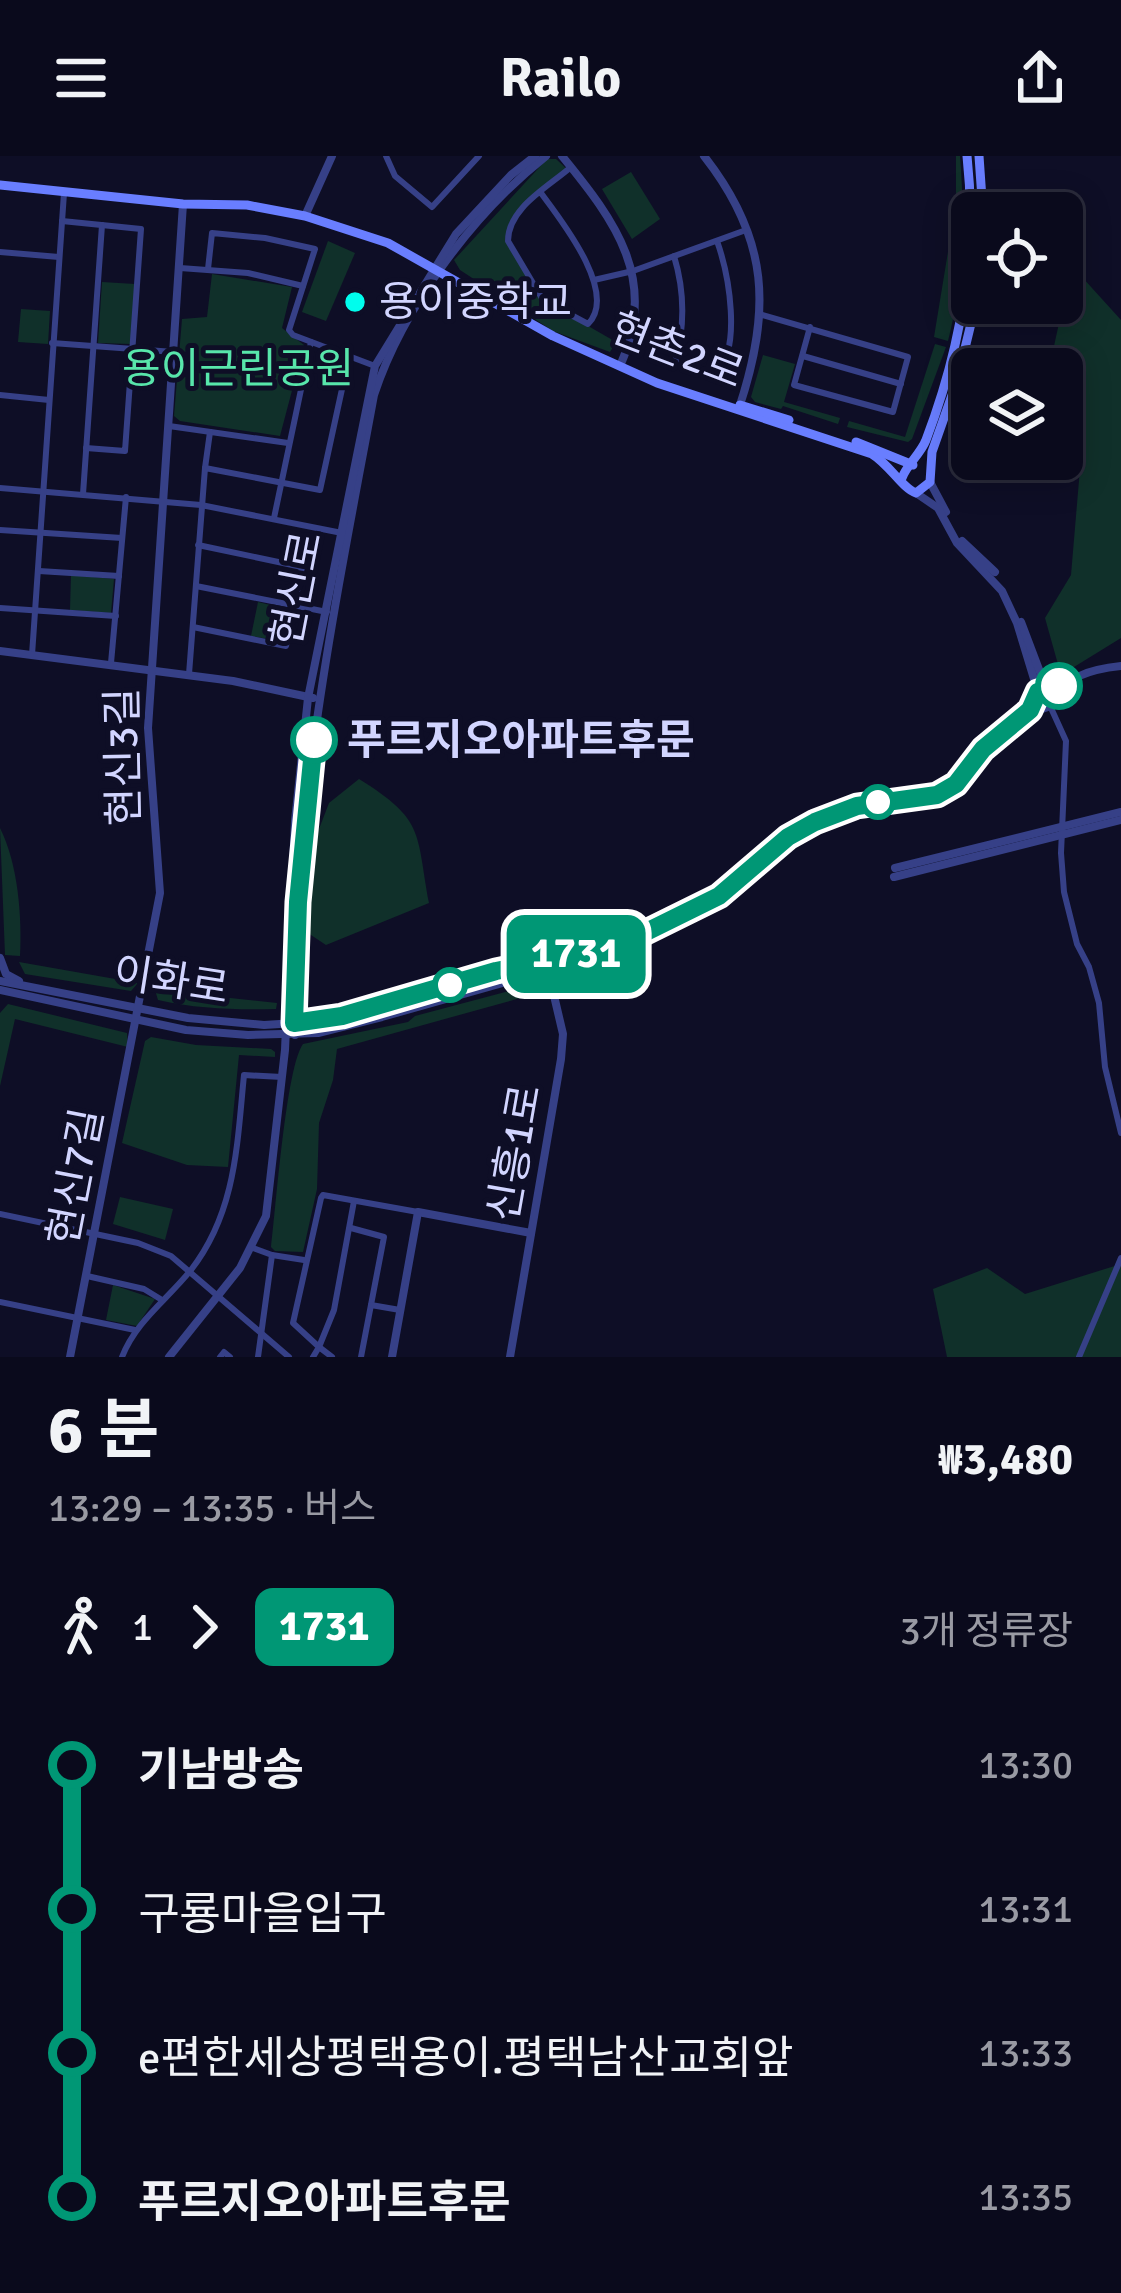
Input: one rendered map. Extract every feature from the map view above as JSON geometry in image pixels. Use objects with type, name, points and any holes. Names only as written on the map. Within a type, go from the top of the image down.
[{"type":"main road","points":[[967,156],[968,278],[957,343],[925,443],[902,478],[904,487],[916,493],[928,476],[971,324]]},
{"type":"main road","points":[[979,156],[982,192]]},
{"type":"main road","points":[[0,184],[183,204],[247,205],[305,216],[388,243],[438,269]]},
{"type":"main road","name":"현촌2로","points":[[438,269],[554,337],[620,366],[872,454],[902,478]]},
{"type":"main road","name":"현촌2로","points":[[739,408],[893,455],[911,465]]},
{"type":"main road","points":[[893,455],[906,456],[925,443]]},
{"type":"main road","points":[[911,465],[922,466],[928,476]]},
{"type":"street","points":[[305,216],[332,156]]},
{"type":"street","points":[[386,156],[395,176],[432,207],[474,158]]},
{"type":"street","points":[[438,269],[456,234],[536,156]]},
{"type":"street","name":"현신로","points":[[169,1357],[253,1248],[273,1184],[290,1035],[295,821],[327,612],[374,366],[464,236],[508,186],[546,156]]},
{"type":"street","points":[[562,156],[606,214],[633,271],[636,317],[620,366]]},
{"type":"street","points":[[704,156],[736,204],[746,230],[762,315],[756,356],[739,408]]},
{"type":"street","points":[[541,193],[565,224],[594,280],[595,319],[588,324],[543,300],[512,249],[508,229],[515,215],[571,167]]},
{"type":"street","points":[[580,177],[589,169]]},
{"type":"street","points":[[32,655],[64,193]]},
{"type":"street","name":"현신3길","points":[[139,1014],[160,893],[148,728],[183,204]]},
{"type":"street","points":[[62,221],[141,230],[125,451],[86,448]]},
{"type":"street","points":[[83,494],[102,225]]},
{"type":"street","points":[[594,280],[633,271],[746,230]]},
{"type":"street","points":[[208,269],[212,233],[265,238],[315,250],[289,330],[374,366]]},
{"type":"street","points":[[674,256],[683,309],[675,363],[716,375],[724,365],[730,326],[730,290],[717,241]]},
{"type":"street","points":[[0,252],[58,257]]},
{"type":"street","points":[[180,268],[248,273],[302,286]]},
{"type":"street","name":"현신로","points":[[313,698],[374,394],[387,358],[438,269]]},
{"type":"street","points":[[762,315],[810,327],[908,357],[892,412],[794,385],[810,327]]},
{"type":"street","points":[[274,518],[311,342]]},
{"type":"street","points":[[52,343],[174,352]]},
{"type":"street","points":[[803,356],[901,384]]},
{"type":"street","points":[[206,468],[320,490],[349,357]]},
{"type":"street","points":[[0,395],[49,400]]},
{"type":"street","points":[[169,426],[288,443]]},
{"type":"street","points":[[189,674],[210,432]]},
{"type":"street","points":[[928,476],[957,534],[997,574],[1022,624],[1046,697]]},
{"type":"street","points":[[0,488],[201,505],[342,533]]},
{"type":"street","points":[[916,493],[938,508],[957,542],[995,580],[1066,741],[1064,892],[1099,1003],[1105,1067],[1121,1133]]},
{"type":"street","points":[[111,663],[126,497]]},
{"type":"street","points":[[0,530],[122,538]]},
{"type":"street","points":[[193,627],[286,646],[302,567],[199,545]]},
{"type":"street","points":[[38,571],[119,576]]},
{"type":"street","points":[[196,586],[327,612]]},
{"type":"street","points":[[0,608],[116,616]]},
{"type":"street","points":[[0,651],[189,674],[313,698]]},
{"type":"street","name":"이화로","points":[[139,1014],[290,1023],[342,1016],[616,950],[716,902],[782,846],[819,825],[866,807],[919,803],[942,796],[963,782],[1046,697],[1088,672],[1121,665]]},
{"type":"street","points":[[894,872],[1121,816]]},
{"type":"street","points":[[0,958],[6,974],[32,987]]},
{"type":"street","name":"이화로","points":[[0,989],[32,987],[186,1030],[290,1035],[382,1017],[547,964]]},
{"type":"street","name":"신흥1로","points":[[509,1357],[563,1034],[547,964]]},
{"type":"street","points":[[0,989],[139,1014]]},
{"type":"street","name":"현신7길","points":[[70,1357],[139,1014]]},
{"type":"street","points":[[122,1357],[135,1330],[212,1240],[230,1193],[244,1075],[282,1077]]},
{"type":"street","points":[[332,1357],[293,1323],[304,1260],[323,1195],[532,1233]]},
{"type":"street","points":[[313,1357],[334,1310],[354,1202]]},
{"type":"street","points":[[392,1357],[418,1213]]},
{"type":"street","points":[[0,1214],[152,1248],[190,1271],[289,1357]]},
{"type":"street","points":[[350,1227],[384,1237],[361,1357]]},
{"type":"street","points":[[253,1248],[304,1260]]},
{"type":"street","points":[[258,1357],[272,1255]]},
{"type":"street","points":[[1079,1357],[1121,1258]]},
{"type":"street","points":[[87,1276],[144,1289],[163,1301]]},
{"type":"street","points":[[0,1302],[135,1330]]},
{"type":"street","points":[[371,1305],[400,1310]]},
{"type":"street","points":[[220,1357],[224,1352],[230,1357]]},
{"type":"green space","points":[[956,156],[960,156],[962,192],[956,192]]},
{"type":"green space","points":[[547,159],[556,159],[568,170],[515,215],[509,240],[543,300],[616,342],[610,352],[553,331],[460,270],[454,260]]},
{"type":"green space","points":[[631,172],[660,219],[632,239],[602,189]]},
{"type":"green space","points":[[951,233],[951,324],[948,341],[934,337]]},
{"type":"green space","points":[[328,241],[355,253],[326,321],[302,312]]},
{"type":"green space","name":"용이근린공원","points":[[212,274],[292,287],[282,328],[304,345],[280,436],[180,421],[174,416],[182,319],[207,317]]},
{"type":"green space","points":[[1083,278],[1121,320],[1121,638],[1061,675],[1045,618],[1071,575],[1079,480],[1083,480],[1083,348],[1054,348],[1059,324],[1083,324]]},
{"type":"green space","points":[[102,282],[135,284],[131,344],[98,343]]},
{"type":"green space","points":[[21,309],[50,311],[48,344],[18,342]]},
{"type":"green space","points":[[935,344],[946,347],[912,439],[908,442],[847,427],[849,421],[905,437]]},
{"type":"green space","points":[[763,355],[795,364],[784,402],[840,418],[838,424],[755,402],[751,397]]},
{"type":"green space","points":[[71,575],[114,579],[111,613],[70,610]]},
{"type":"green space","points":[[258,602],[291,610],[284,642],[251,636]]},
{"type":"green space","points":[[359,779],[396,806],[414,830],[429,903],[326,945],[308,933],[311,838],[329,803]]},
{"type":"green space","points":[[0,828],[18,890],[20,956],[5,955]]},
{"type":"green space","points":[[19,962],[138,983],[131,991],[25,974]]},
{"type":"green space","points":[[535,984],[542,992],[337,1049],[319,1123],[317,1189],[303,1252],[275,1251],[271,1247],[287,1108],[303,1044],[408,1022],[415,1016]]},
{"type":"green space","points":[[155,990],[277,1003],[276,1009],[202,1007],[158,1000]]},
{"type":"green space","points":[[8,1004],[127,1033],[128,1047],[15,1019],[0,1086],[0,1013]]},
{"type":"green space","points":[[151,1037],[275,1052],[275,1057],[239,1055],[228,1167],[187,1165],[122,1143],[145,1041]]},
{"type":"green space","points":[[120,1197],[173,1209],[165,1240],[113,1224]]},
{"type":"green space","points":[[1121,1264],[1121,1357],[947,1357],[933,1289],[987,1268],[1025,1294]]},
{"type":"green space","points":[[113,1285],[155,1299],[137,1326],[106,1320]]},
{"type":"bus line","name":"1731","points":[[314,740],[298,902],[294,1023],[342,1016],[642,934],[719,896],[788,837],[815,822],[857,806],[919,800],[956,784],[983,749],[1030,710],[1038,692],[1059,686]]},
{"type":"place","name":"용이중학교","points":[[355,302]]},
{"type":"place","name":"푸르지오아파트후문","points":[[314,740]]}]
